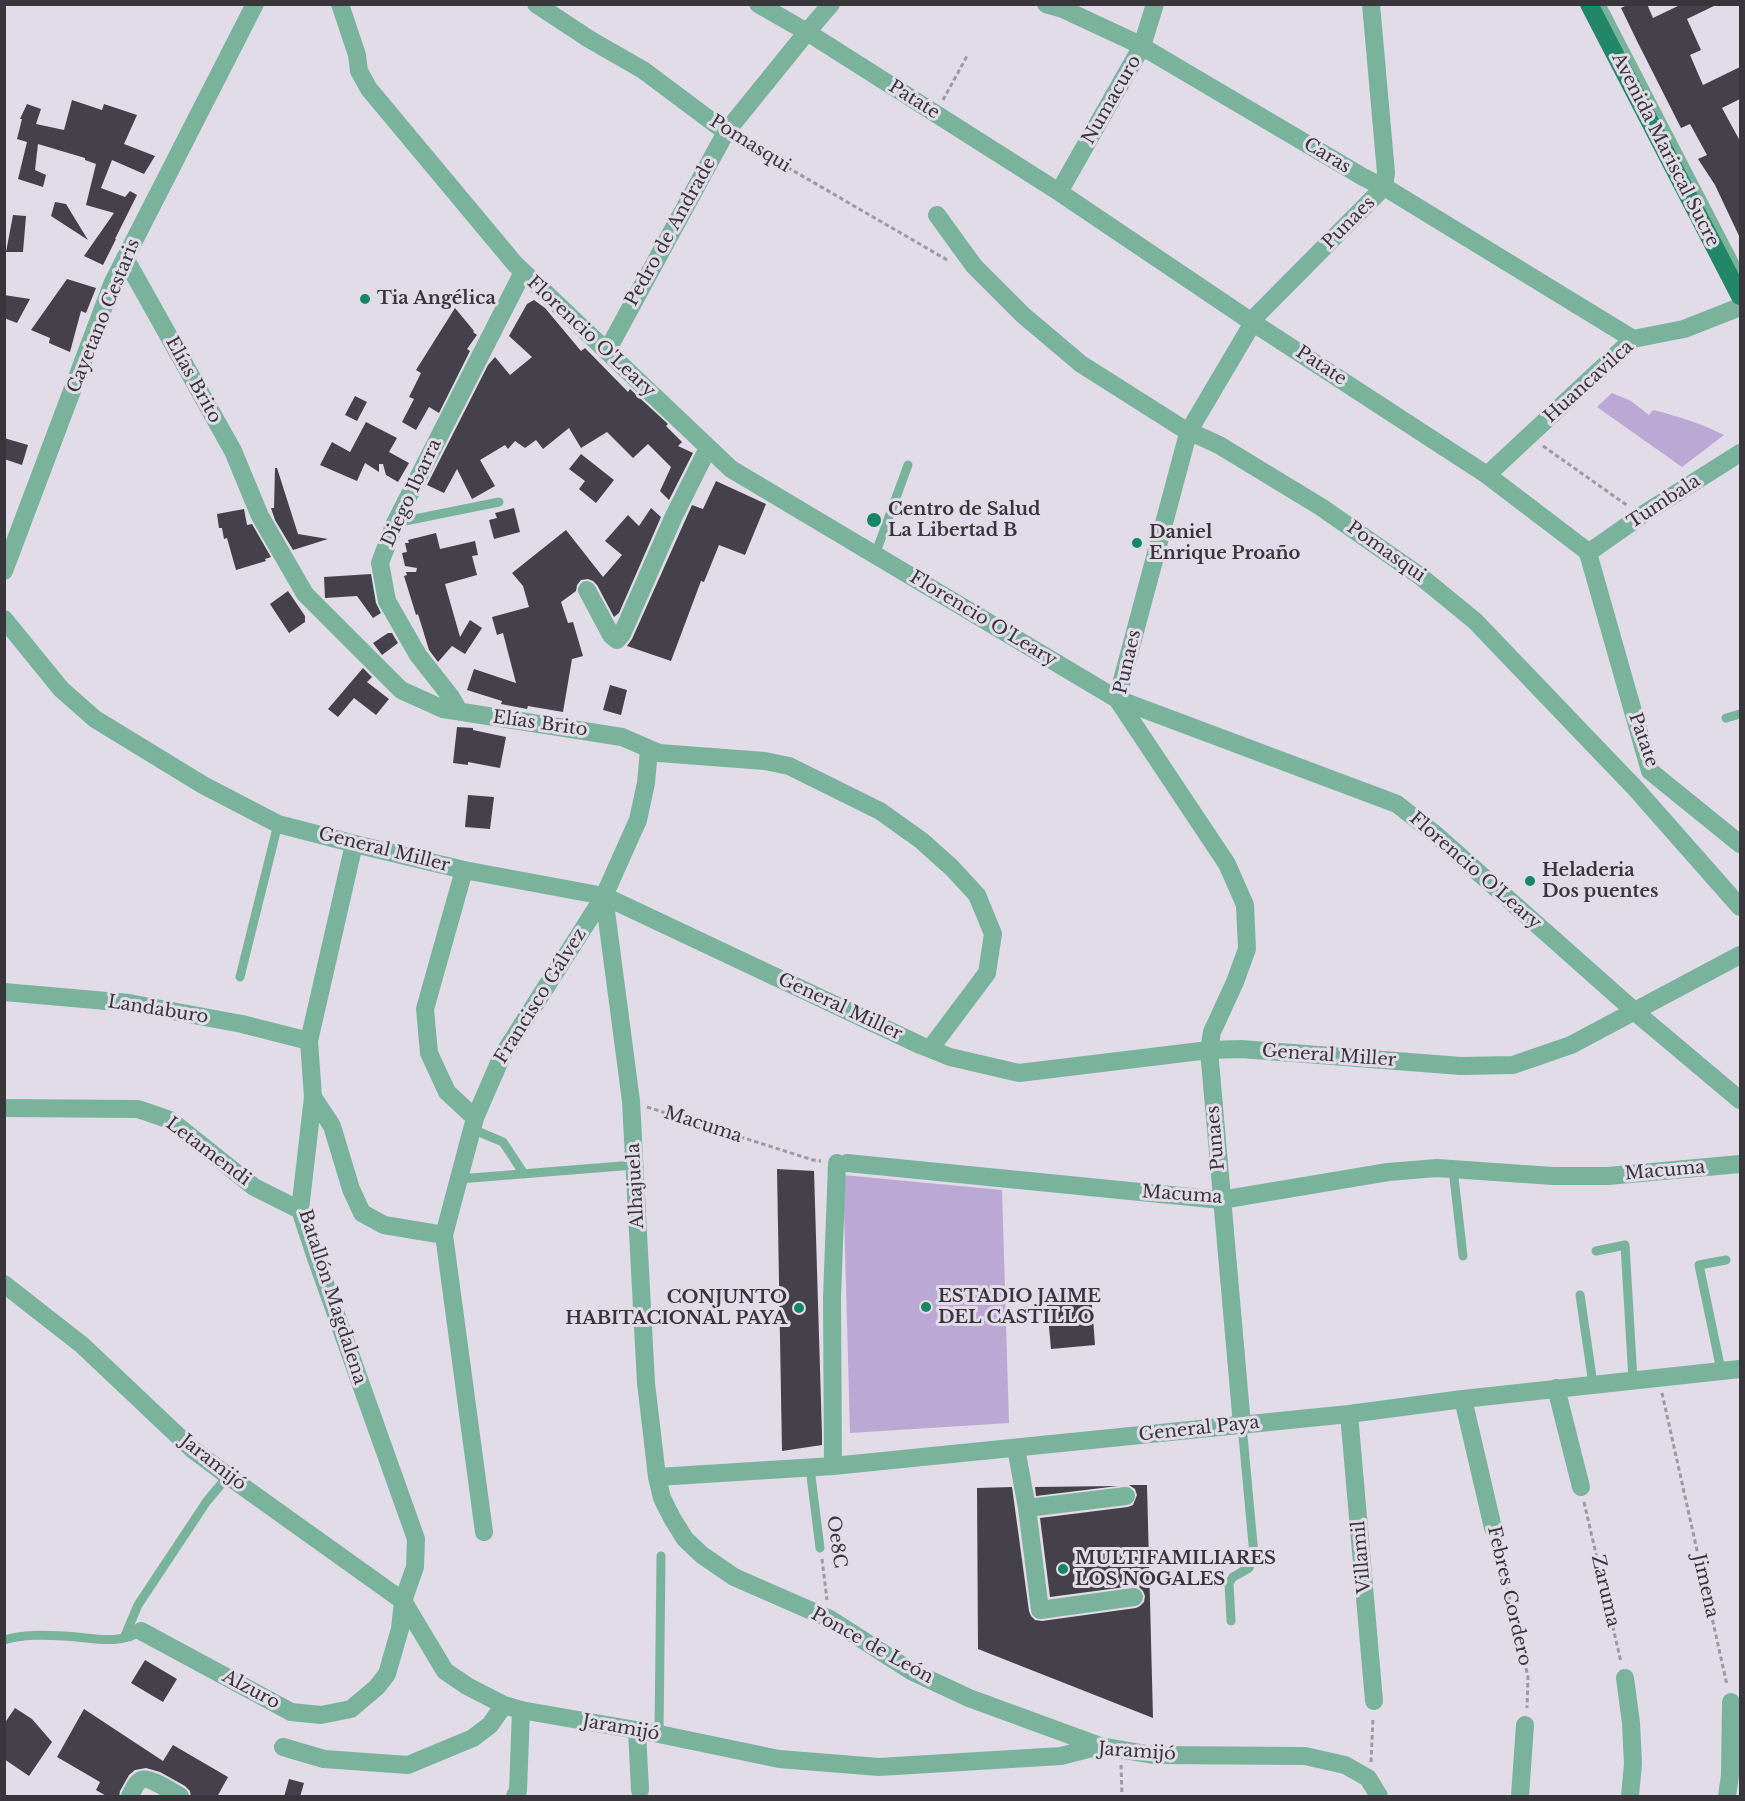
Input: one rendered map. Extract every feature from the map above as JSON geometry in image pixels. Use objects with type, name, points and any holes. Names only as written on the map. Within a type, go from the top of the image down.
[{"type":"main road","name":"Avenida Mariscal Sucre","points":[[1589,4],[1740,296]]},
{"type":"street","name":"Cayetano Cestaris","points":[[4,571],[113,282],[255,4]]},
{"type":"street","name":"Florencio O'Leary","points":[[340,4],[357,55],[359,71],[369,89],[522,272],[731,469],[1117,699],[1397,804],[1435,834],[1634,1010],[1740,1100]]},
{"type":"street","name":"Pomasqui","points":[[536,4],[589,39],[643,70],[726,132]]},
{"type":"street","name":"Patate","points":[[758,4],[807,32],[1059,192],[1252,322],[1487,475],[1588,553],[1650,771],[1740,844]]},
{"type":"street","name":"Pedro de Andrade","points":[[607,351],[726,132],[831,4]]},
{"type":"street","name":"Caras","points":[[1046,4],[1063,9],[1142,46],[1363,177],[1384,187],[1633,339]]},
{"type":"street","name":"Numacuro","points":[[1059,192],[1142,46],[1155,4]]},
{"type":"street","name":"Punaes","points":[[1242,1425],[1209,1050],[1212,1032],[1247,949],[1245,905],[1227,864],[1117,699],[1186,441],[1193,424],[1258,314],[1384,187],[1386,173],[1371,4]]},
{"type":"street","name":"Pomasqui","points":[[937,215],[974,266],[1023,315],[1081,364],[1190,432],[1219,445],[1321,507],[1420,576],[1475,621],[1635,788],[1740,907]]},
{"type":"street","name":"Elías Brito","points":[[125,258],[233,451],[260,516],[305,594],[402,690],[443,709],[622,737],[659,753],[789,766],[880,811],[922,841],[952,868],[977,896],[993,934],[987,973],[930,1049]]},
{"type":"street","name":"Diego Ibarra","points":[[459,711],[451,697],[418,655],[387,602],[380,563],[395,523],[522,272]]},
{"type":"street","name":"Huancavilca","points":[[1487,475],[1633,339],[1684,329],[1740,307]]},
{"type":"street","points":[[587,590],[611,635],[617,640],[622,634],[674,516],[708,448]]},
{"type":"street","name":"Tumbala","points":[[1588,553],[1642,515],[1740,453]]},
{"type":"street","name":"General Miller","points":[[4,619],[61,689],[95,719],[203,785],[278,824],[464,870],[604,896],[930,1049],[950,1057],[1018,1073],[1209,1050],[1241,1049],[1461,1066],[1513,1065],[1571,1045],[1740,955]]},
{"type":"street","name":"Francisco Gálvez","points":[[484,1532],[444,1236],[474,1123],[502,1056],[604,896],[638,820],[646,783],[649,750]]},
{"type":"street","points":[[1635,788],[1640,776],[1650,771]]},
{"type":"street","name":"Batallón Magdalena","points":[[354,844],[309,1041],[313,1097],[300,1210],[315,1258],[416,1539],[415,1567],[403,1601]]},
{"type":"street","points":[[464,870],[425,1009],[429,1053],[447,1092],[474,1123]]},
{"type":"street","name":"Alhajuela","points":[[604,896],[631,1101],[646,1383],[657,1477]]},
{"type":"street","name":"Landaburo","points":[[4,992],[129,1003],[242,1024],[309,1041]]},
{"type":"street","points":[[313,1097],[332,1126],[351,1189],[362,1213],[384,1225],[444,1236]]},
{"type":"street","name":"Letamendi","points":[[4,1108],[138,1109],[170,1120],[254,1187],[300,1210]]},
{"type":"street","points":[[833,1466],[832,1298],[842,1163]]},
{"type":"street","name":"Macuma","points":[[842,1163],[1221,1200],[1388,1172],[1437,1168],[1553,1176],[1608,1176],[1740,1164]]},
{"type":"street","name":"Jaramijó","points":[[4,1284],[82,1344],[192,1449],[403,1601],[445,1671],[467,1686],[512,1708],[659,1734],[779,1759],[879,1767],[1061,1756],[1100,1746],[1154,1755],[1305,1756],[1345,1765],[1368,1779],[1379,1797]]},
{"type":"street","name":"General Paya","points":[[657,1477],[810,1468],[1017,1448],[1349,1414],[1556,1388],[1740,1369]]},
{"type":"street","points":[[1556,1388],[1581,1488]]},
{"type":"street","name":"Febres Cordero","points":[[1463,1399],[1493,1528]]},
{"type":"street","name":"Villamil","points":[[1349,1414],[1374,1701]]},
{"type":"street","points":[[1017,1448],[1040,1610],[1134,1597]]},
{"type":"street","name":"Ponce de León","points":[[657,1477],[662,1498],[685,1539],[702,1556],[734,1577],[830,1619],[910,1671],[969,1698],[1100,1746]]},
{"type":"street","points":[[1027,1508],[1126,1496]]},
{"type":"street","name":"Alzuro","points":[[141,1631],[291,1712],[321,1715],[351,1709],[377,1687],[387,1674],[400,1629],[403,1601]]},
{"type":"street","points":[[1625,1678],[1631,1723],[1633,1764],[1630,1797]]},
{"type":"street","points":[[1727,1797],[1730,1775],[1731,1702]]},
{"type":"street","points":[[283,1747],[324,1759],[408,1765],[473,1738],[512,1708]]},
{"type":"street","points":[[512,1708],[518,1791],[515,1797]]},
{"type":"street","points":[[1521,1797],[1525,1725]]},
{"type":"street","points":[[637,1731],[640,1790]]},
{"type":"street","points":[[130,1797],[142,1779],[149,1779],[180,1797]]},
{"type":"lane","points":[[1601,4],[1740,273]]},
{"type":"lane","points":[[875,555],[908,465]]},
{"type":"lane","points":[[395,523],[499,502]]},
{"type":"lane","points":[[1726,718],[1740,714]]},
{"type":"lane","points":[[240,977],[278,824]]},
{"type":"lane","points":[[474,1123],[504,1142],[524,1174]]},
{"type":"lane","points":[[459,1179],[634,1166]]},
{"type":"lane","points":[[1453,1169],[1463,1256]]},
{"type":"lane","points":[[1596,1251],[1624,1245],[1633,1380]]},
{"type":"lane","points":[[1722,1370],[1699,1266],[1726,1260]]},
{"type":"lane","points":[[1580,1295],[1593,1384]]},
{"type":"lane","points":[[1231,1621],[1228,1583],[1233,1577],[1249,1568],[1254,1555],[1242,1425]]},
{"type":"lane","name":"Oe8C","points":[[810,1468],[820,1548]]},
{"type":"lane","points":[[124,1638],[138,1605],[207,1501],[228,1476]]},
{"type":"lane","points":[[659,1734],[661,1556]]},
{"type":"lane","points":[[4,1640],[17,1636],[64,1636],[95,1640],[124,1638],[134,1636],[141,1631]]},
{"type":"path","points":[[939,107],[967,57]]},
{"type":"path","name":"Pomasqui","points":[[726,132],[945,261],[974,266]]},
{"type":"path","points":[[1529,436],[1642,515]]},
{"type":"path","name":"Macuma","points":[[631,1101],[813,1160],[842,1163]]},
{"type":"path","name":"Jimena","points":[[1658,1377],[1731,1702]]},
{"type":"path","name":"Zaruma","points":[[1581,1488],[1625,1678]]},
{"type":"path","name":"Febres Cordero","points":[[1493,1528],[1528,1677],[1525,1725]]},
{"type":"path","name":"Oe8C","points":[[820,1548],[830,1619]]},
{"type":"path","points":[[1368,1779],[1372,1758],[1374,1701]]},
{"type":"path","points":[[1121,1750],[1122,1797]]},
{"type":"shaded area","points":[[1612,393],[1631,401],[1649,415],[1653,410],[1662,412],[1724,435],[1682,467],[1597,407]]},
{"type":"shaded area","name":"ESTADIO JAIME DEL CASTILLO","points":[[843,1175],[1002,1190],[1009,1423],[850,1433]]},
{"type":"building","points":[[1629,4],[1647,4],[1653,18],[1682,4],[1718,4],[1687,19],[1701,50],[1690,55],[1703,85],[1740,67],[1740,99],[1722,108],[1740,141],[1740,238],[1715,185],[1698,159],[1707,155],[1690,124],[1681,128],[1621,8]]},
{"type":"building","points":[[72,100],[102,110],[104,104],[137,115],[124,144],[155,156],[144,174],[112,160],[101,188],[125,197],[130,191],[137,195],[103,265],[84,256],[114,213],[86,205],[96,164],[85,158],[38,144],[35,170],[46,175],[43,187],[18,179],[27,142],[17,139],[22,119],[20,119],[27,104],[41,109],[36,124],[64,130]]},
{"type":"building","points":[[55,202],[66,204],[88,240],[51,216]]},
{"type":"building","points":[[13,215],[26,216],[23,252],[6,252]]},
{"type":"building","points":[[67,279],[96,288],[86,313],[81,311],[70,352],[49,343],[50,338],[31,330]]},
{"type":"building","points":[[4,295],[30,299],[17,323],[4,318]]},
{"type":"building","points":[[534,300],[545,308],[581,351],[585,348],[628,392],[630,389],[668,424],[666,426],[682,442],[678,446],[693,453],[669,500],[660,491],[671,467],[648,444],[633,458],[607,432],[581,448],[569,428],[543,449],[536,440],[525,448],[515,441],[508,449],[505,445],[480,460],[495,486],[472,499],[457,469],[444,493],[427,485],[488,365],[495,357],[510,375],[532,357],[509,336],[527,304]]},
{"type":"building","points":[[455,308],[477,335],[467,349],[470,351],[439,413],[429,407],[416,430],[402,422],[414,399],[409,397],[421,373],[416,370]]},
{"type":"building","points":[[355,396],[367,402],[357,421],[345,415]]},
{"type":"building","points":[[366,422],[397,438],[389,452],[409,463],[398,482],[386,475],[383,464],[379,464],[379,472],[365,463],[357,481],[320,465],[332,442],[350,452]]},
{"type":"building","points":[[4,438],[28,445],[22,465],[4,459]]},
{"type":"building","points":[[581,454],[614,480],[596,503],[579,489],[585,481],[569,469]]},
{"type":"building","points":[[275,468],[277,468],[298,534],[328,539],[293,550],[275,520],[271,508],[274,508]]},
{"type":"building","points":[[716,481],[766,504],[745,555],[719,545],[704,582],[701,581],[671,661],[627,646],[692,505],[703,509]]},
{"type":"building","points":[[514,508],[520,532],[494,539],[489,520],[497,518],[495,513]]},
{"type":"building","points":[[651,508],[661,517],[619,613],[614,617],[597,585],[588,579],[581,580],[576,591],[561,602],[568,623],[573,622],[583,656],[572,659],[563,712],[501,704],[502,701],[467,690],[474,669],[516,683],[503,633],[497,635],[492,617],[529,607],[523,586],[512,573],[566,530],[603,577],[622,555],[605,541],[628,515],[639,526]]},
{"type":"building","points":[[244,509],[247,525],[252,524],[271,557],[265,559],[266,561],[236,570],[227,538],[224,539],[222,528],[219,528],[217,514]]},
{"type":"building","points":[[436,533],[440,549],[475,541],[478,555],[472,556],[477,575],[445,584],[460,637],[470,620],[482,628],[465,654],[452,646],[438,662],[429,650],[404,576],[407,575],[406,572],[416,572],[417,568],[405,566],[402,553],[407,552],[405,543],[409,543],[408,540]]},
{"type":"building","points":[[371,574],[376,603],[381,613],[373,618],[357,596],[325,598],[324,577]]},
{"type":"building","points":[[288,591],[305,616],[305,622],[289,633],[270,604]]},
{"type":"building","points":[[388,633],[392,633],[398,643],[382,655],[373,643]]},
{"type":"building","points":[[363,668],[372,677],[367,682],[389,699],[376,715],[354,698],[338,717],[328,709]]},
{"type":"building","points":[[610,685],[627,690],[621,715],[603,710]]},
{"type":"building","points":[[457,727],[473,728],[473,730],[506,737],[500,768],[468,762],[468,765],[453,763]]},
{"type":"building","points":[[468,795],[494,797],[490,829],[465,827]]},
{"type":"building","name":"CONJUNTO HABITACIONAL PAYA","points":[[777,1169],[814,1171],[822,1435],[822,1445],[782,1451]]},
{"type":"building","points":[[1091,1292],[1095,1345],[1051,1349],[1046,1294]]},
{"type":"building","name":"MULTIFAMILIARES LOS NOGALES","points":[[1129,1485],[1147,1485],[1153,1718],[978,1649],[977,1488],[1012,1487],[1029,1611],[1035,1620],[1042,1621],[1136,1608],[1144,1602],[1143,1591],[1133,1586],[1050,1597],[1040,1518],[1128,1507],[1133,1505],[1137,1495],[1135,1489]]},
{"type":"building","points":[[1118,1486],[1036,1496],[1035,1487]]},
{"type":"building","points":[[145,1660],[177,1679],[163,1702],[131,1683]]},
{"type":"building","points":[[15,1708],[32,1719],[52,1742],[29,1776],[4,1759],[4,1724]]},
{"type":"building","points":[[84,1709],[163,1761],[173,1745],[228,1777],[217,1797],[191,1797],[190,1791],[185,1786],[160,1772],[146,1768],[135,1770],[129,1775],[119,1797],[108,1797],[96,1790],[100,1782],[57,1757]]},
{"type":"building","points":[[289,1779],[304,1783],[300,1797],[284,1797]]},
{"type":"place","name":"Tia Angélica","points":[[365,299]]},
{"type":"place","name":"Centro de Salud La Libertad B","points":[[874,520]]},
{"type":"place","name":"Daniel Enrique Proaño","points":[[1137,543]]},
{"type":"place","name":"Heladeria Dos puentes","points":[[1530,881]]},
{"type":"place","name":"ESTADIO JAIME DEL CASTILLO","points":[[926,1307]]},
{"type":"place","name":"CONJUNTO HABITACIONAL PAYA","points":[[799,1308]]},
{"type":"place","name":"MULTIFAMILIARES LOS NOGALES","points":[[1063,1569]]}]
